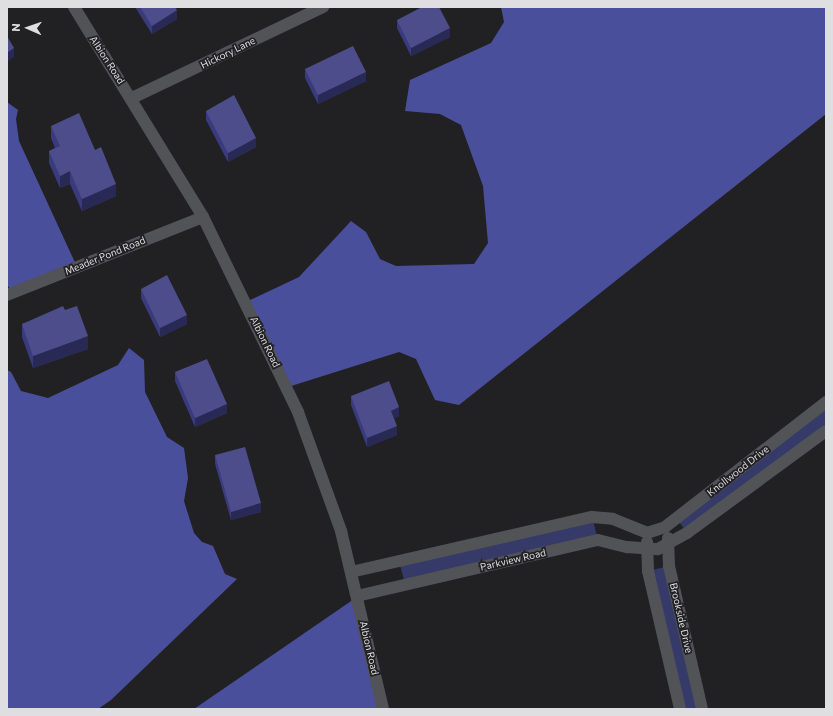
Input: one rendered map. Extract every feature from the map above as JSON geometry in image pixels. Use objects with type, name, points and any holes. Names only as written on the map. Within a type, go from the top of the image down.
[{"type":"street","name":"Albion Road","points":[[74,7],[132,98],[203,217],[298,412],[341,531],[352,572],[383,709]]},
{"type":"street","name":"Hickory Lane","points":[[132,98],[323,7]]},
{"type":"street","name":"Meader Pond Road","points":[[7,295],[203,217]]},
{"type":"street","name":"Knollwood Drive","points":[[647,533],[665,527],[826,402]]},
{"type":"street","name":"Knollwood Drive","points":[[670,544],[826,431]]},
{"type":"street","points":[[352,572],[592,517],[613,519],[647,533],[648,571],[680,709]]},
{"type":"street","name":"Brookside Drive","points":[[665,527],[670,544],[669,566],[702,709]]},
{"type":"street","name":"Parkview Road","points":[[357,596],[598,540],[648,550],[658,549],[670,544]]},
{"type":"shaded area","points":[[501,7],[826,7],[826,114],[459,405],[435,400],[416,359],[399,352],[288,387],[248,301],[299,277],[351,221],[366,232],[380,259],[396,266],[474,264],[488,243],[483,186],[461,125],[440,114],[405,111],[410,80],[491,43],[504,22]]},
{"type":"shaded area","points":[[7,102],[18,110],[16,119],[19,141],[78,269],[14,297],[7,284]]},
{"type":"shaded area","points":[[129,348],[144,360],[145,392],[167,437],[184,448],[188,478],[184,501],[194,533],[202,542],[213,546],[225,574],[237,579],[111,700],[98,709],[7,709],[7,370],[11,372],[21,391],[48,398],[118,365]]},
{"type":"shaded area","points":[[826,402],[826,431],[687,533],[677,519]]},
{"type":"shaded area","points":[[592,517],[598,540],[405,584],[399,561]]},
{"type":"shaded area","points":[[669,566],[702,709],[680,709],[648,571]]},
{"type":"shaded area","points":[[357,597],[385,709],[194,709]]},
{"type":"building","points":[[140,7],[175,7],[177,10],[152,26]]},
{"type":"building","points":[[422,7],[439,7],[450,28],[411,48],[397,20]]},
{"type":"building","points":[[7,36],[14,48],[7,53]]},
{"type":"building","points":[[353,46],[366,72],[318,95],[305,69]]},
{"type":"building","points":[[234,95],[256,138],[228,153],[206,111]]},
{"type":"building","points":[[79,113],[95,150],[101,147],[116,184],[82,199],[70,171],[60,176],[49,151],[60,146],[51,126]]},
{"type":"building","points":[[167,275],[187,315],[160,328],[141,289]]},
{"type":"building","points":[[63,306],[65,310],[77,306],[88,336],[33,356],[22,324]]},
{"type":"building","points":[[207,359],[227,404],[195,418],[175,372]]},
{"type":"building","points":[[389,381],[399,407],[391,411],[397,426],[367,438],[351,396]]},
{"type":"building","points":[[245,447],[261,503],[231,512],[215,455]]}]
